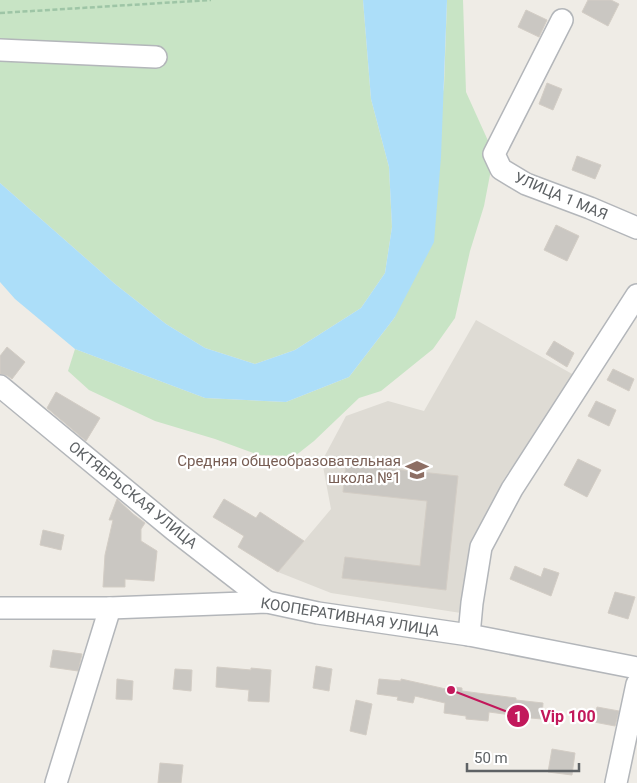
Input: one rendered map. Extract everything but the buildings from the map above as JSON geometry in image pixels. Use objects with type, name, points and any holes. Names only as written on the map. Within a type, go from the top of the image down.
[{"type":"street","name":"УЛИЦА 1 МАЯ","points":[[562,20],[494,154],[501,169],[526,184],[637,228]]},
{"type":"street","points":[[0,50],[156,57]]},
{"type":"street","points":[[469,635],[481,547],[512,489],[637,295]]},
{"type":"street","name":"ОКТЯБРЬСКАЯ УЛИЦА","points":[[0,386],[174,530],[267,602]]},
{"type":"street","name":"КООПЕРАТИВНАЯ УЛИЦА","points":[[0,608],[110,608],[267,602],[318,613],[469,635],[637,668]]},
{"type":"street","points":[[56,783],[110,608]]},
{"type":"street","points":[[616,783],[637,684]]},
{"type":"path","points":[[0,13],[211,0]]},
{"type":"shaded area","name":"Средняя общеобразовательная школа №1","points":[[476,320],[574,375],[504,479],[471,547],[461,613],[331,593],[278,572],[331,509],[322,461],[346,416],[388,401],[424,411]]},
{"type":"green space","points":[[0,0],[363,0],[371,99],[389,167],[392,227],[385,273],[361,308],[295,350],[255,364],[205,348],[166,324],[115,284],[0,183]]},
{"type":"green space","points":[[447,0],[463,0],[466,92],[494,154],[484,206],[470,251],[455,318],[433,349],[381,391],[359,398],[314,441],[295,456],[259,455],[215,439],[155,421],[89,390],[68,371],[75,349],[205,398],[286,402],[349,377],[395,317],[444,87]]},
{"type":"water","points":[[363,0],[447,0],[441,157],[434,242],[395,317],[349,377],[286,402],[205,398],[75,349],[15,299],[0,282],[0,183],[115,284],[166,324],[205,348],[255,364],[295,350],[361,308],[385,273],[392,227],[389,167],[371,99]]},
{"type":"place","name":"Средняя общеобразовательная школа №1","points":[[417,470]]},
{"type":"place","name":"Vip 100","points":[[451,690]]}]
